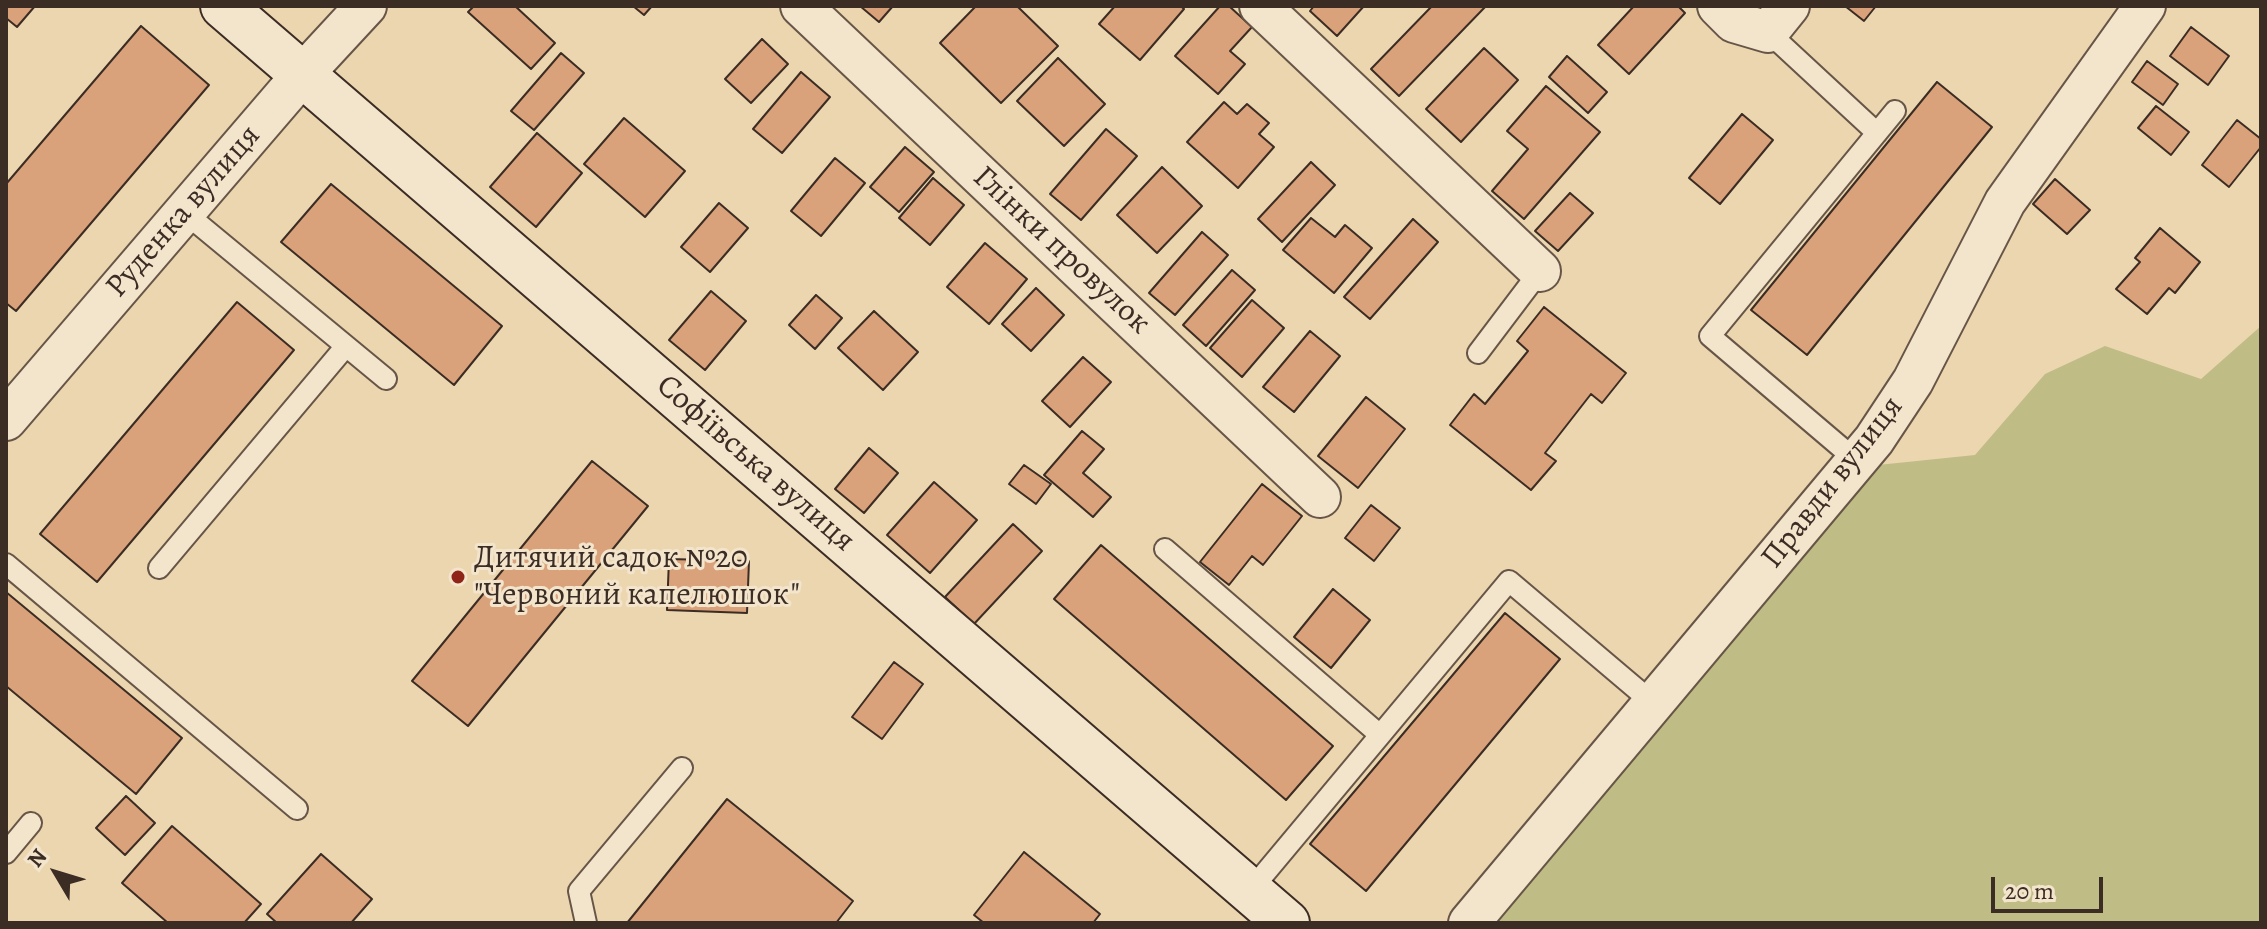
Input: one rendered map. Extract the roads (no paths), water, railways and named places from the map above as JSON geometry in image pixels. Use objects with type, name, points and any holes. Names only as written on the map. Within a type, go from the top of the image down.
[{"type":"street","name":"Софіївська вулиця","points":[[223,6],[1287,923]]},
{"type":"street","name":"Руденка вулиця","points":[[6,420],[303,74],[366,6]]},
{"type":"street","name":"Глінки провулок","points":[[801,6],[1320,497]]},
{"type":"street","points":[[1260,6],[1540,271]]},
{"type":"street","points":[[1718,6],[1734,22],[1778,19]]},
{"type":"street","name":"Правди вулиця","points":[[1469,923],[1874,440],[1913,381],[2005,202],[2145,6]]},
{"type":"lane","points":[[1778,19],[1877,133]]},
{"type":"lane","points":[[1857,461],[1710,336],[1895,111]]},
{"type":"lane","points":[[184,212],[386,379]]},
{"type":"lane","points":[[1478,353],[1540,271]]},
{"type":"lane","points":[[159,568],[346,346]]},
{"type":"lane","points":[[1165,549],[1380,735]]},
{"type":"lane","points":[[6,564],[297,809]]},
{"type":"lane","points":[[1250,891],[1509,581],[1653,703]]},
{"type":"lane","points":[[586,923],[579,891],[682,768]]},
{"type":"lane","points":[[6,853],[31,823]]},
{"type":"place","name":"Дитячий садок №20 \"Червоний капелюшок\"","points":[[458,577]]}]
